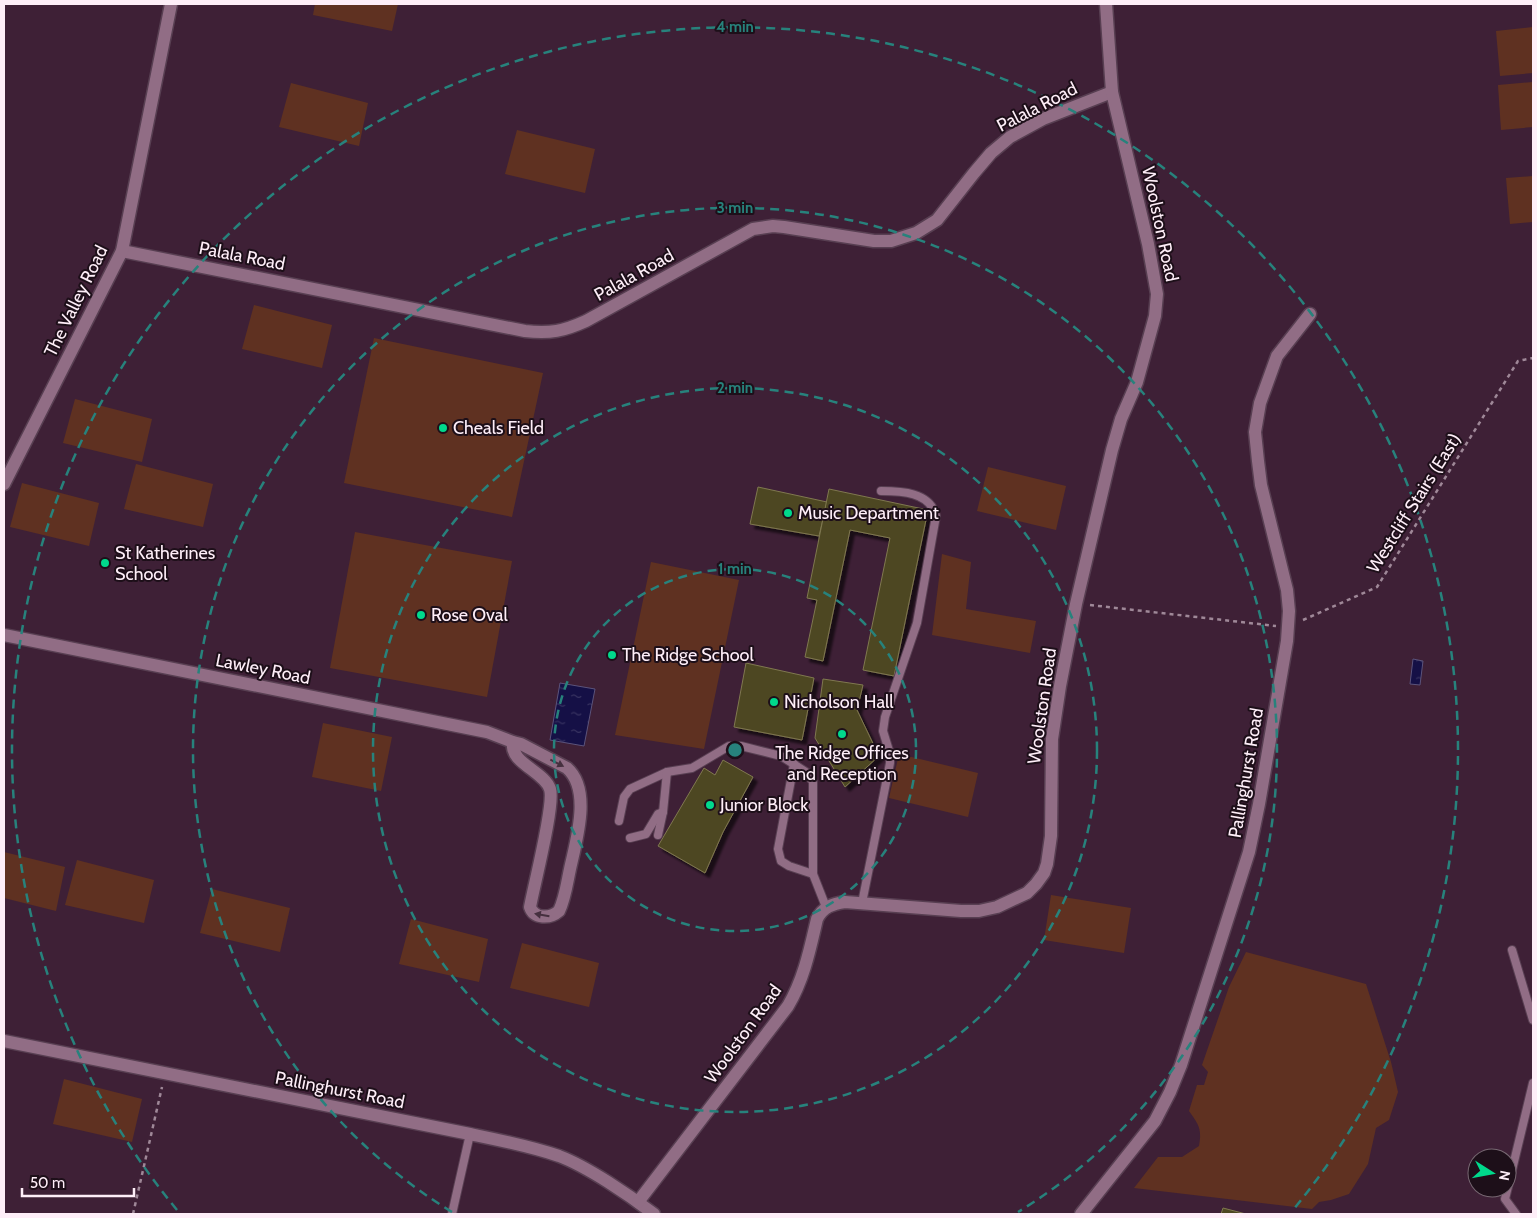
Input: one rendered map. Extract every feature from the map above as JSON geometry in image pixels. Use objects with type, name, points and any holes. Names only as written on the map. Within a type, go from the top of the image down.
[{"type":"street","name":"The Valley Road","points":[[4,484],[122,251],[171,4]]},
{"type":"street","name":"Woolston Road","points":[[638,1202],[788,1006],[803,976],[817,919],[826,907],[845,902],[961,912],[978,911],[998,907],[1027,893],[1044,873],[1050,850],[1052,739],[1076,604],[1112,450],[1121,419],[1137,382],[1156,307],[1155,283],[1148,244],[1112,92],[1106,4]]},
{"type":"street","name":"Palala Road","points":[[122,251],[525,331],[552,333],[566,330],[586,321],[753,229],[773,226],[784,227],[874,241],[891,241],[916,233],[937,220],[991,153],[1010,136],[1043,120],[1112,92]]},
{"type":"street","name":"Pallinghurst Road","points":[[1081,1214],[1155,1121],[1170,1092],[1181,1065],[1250,852],[1264,776],[1289,612],[1287,590],[1261,485],[1255,432],[1260,402],[1276,356],[1310,314]]},
{"type":"street","name":"Lawley Road","points":[[4,635],[487,732],[521,744],[567,768],[573,773],[579,788],[578,827],[562,906],[559,911],[550,916],[537,915],[532,912],[530,907],[548,818],[551,790],[547,782],[518,757],[514,751],[513,742]]},
{"type":"street","name":"Pallinghurst Road","points":[[4,1041],[470,1134],[538,1150],[561,1157],[586,1170],[654,1214]]},
{"type":"lane","points":[[862,903],[890,763],[890,754],[883,732],[885,717],[916,623],[936,516],[931,506],[917,495],[908,492],[881,491]]},
{"type":"lane","points":[[619,821],[627,792],[667,772],[692,768],[725,748],[734,745],[781,756],[806,772],[813,782],[813,874],[826,907]]},
{"type":"lane","points":[[794,764],[778,848],[781,861],[789,866],[813,874]]},
{"type":"lane","points":[[658,835],[663,812],[667,772]]},
{"type":"lane","points":[[630,838],[646,834],[658,814],[663,812]]},
{"type":"lane","points":[[1512,950],[1533,1020]]},
{"type":"lane","points":[[1516,1214],[1505,1199],[1533,1083]]},
{"type":"lane","points":[[452,1214],[470,1134]]},
{"type":"path","name":"Westcliff Stairs (East)","points":[[1288,627],[1377,587],[1518,361],[1533,358]]},
{"type":"path","points":[[1076,604],[1288,627]]},
{"type":"path","points":[[133,1214],[165,1073]]},
{"type":"shaded area","points":[[315,4],[398,4],[392,31],[313,15]]},
{"type":"shaded area","points":[[1533,27],[1533,73],[1500,76],[1496,31]]},
{"type":"shaded area","points":[[1533,82],[1533,127],[1501,130],[1498,85]]},
{"type":"shaded area","points":[[291,83],[368,103],[359,146],[279,127]]},
{"type":"shaded area","points":[[517,130],[595,149],[585,193],[505,174]]},
{"type":"shaded area","points":[[1533,176],[1533,222],[1510,224],[1506,178]]},
{"type":"shaded area","points":[[254,305],[332,325],[322,368],[242,349]]},
{"type":"shaded area","name":"Cheals Field","points":[[374,338],[543,373],[512,517],[344,483]]},
{"type":"shaded area","points":[[75,399],[152,419],[142,462],[63,443]]},
{"type":"shaded area","points":[[136,464],[213,484],[203,527],[124,509]]},
{"type":"shaded area","points":[[988,467],[1066,486],[1056,530],[977,511]]},
{"type":"shaded area","points":[[22,483],[99,503],[89,546],[10,527]]},
{"type":"shaded area","name":"Rose Oval","points":[[355,532],[512,561],[487,697],[330,668]]},
{"type":"shaded area","points":[[942,554],[971,562],[966,609],[1036,621],[1030,653],[932,635]]},
{"type":"shaded area","points":[[651,562],[739,580],[704,749],[615,735]]},
{"type":"shaded area","points":[[323,723],[392,737],[381,791],[312,777]]},
{"type":"shaded area","points":[[899,754],[978,773],[968,817],[889,798]]},
{"type":"shaded area","points":[[4,852],[65,867],[56,911],[4,898]]},
{"type":"shaded area","points":[[77,860],[154,880],[144,923],[65,905]]},
{"type":"shaded area","points":[[212,889],[290,908],[280,952],[200,933]]},
{"type":"shaded area","points":[[1051,895],[1131,908],[1124,953],[1044,940]]},
{"type":"shaded area","points":[[411,919],[488,939],[479,982],[399,964]]},
{"type":"shaded area","points":[[522,943],[599,963],[589,1007],[510,988]]},
{"type":"shaded area","points":[[1246,952],[1366,984],[1391,1062],[1398,1092],[1389,1120],[1376,1128],[1368,1164],[1349,1194],[1319,1202],[1312,1209],[1134,1188],[1158,1157],[1182,1157],[1199,1146],[1199,1127],[1189,1111],[1197,1085],[1204,1085],[1208,1072],[1202,1065],[1229,987]]},
{"type":"shaded area","points":[[64,1079],[142,1099],[132,1142],[53,1124]]},
{"type":"water","points":[[1413,659],[1423,661],[1420,685],[1410,684]]},
{"type":"water","points":[[560,683],[595,689],[584,746],[550,740]]},
{"type":"building","name":"Music Department","points":[[758,487],[827,502],[819,536],[750,524]]},
{"type":"building","name":"The Ridge School","points":[[829,489],[928,510],[894,676],[863,670],[890,538],[850,530],[823,661],[805,657],[817,600],[807,598]]},
{"type":"building","name":"Nicholson Hall","points":[[746,663],[814,678],[802,740],[734,727]]},
{"type":"building","name":"The Ridge Offices and Reception","points":[[823,679],[863,685],[857,710],[879,756],[845,787],[815,738]]},
{"type":"building","name":"Junior Block","points":[[723,760],[753,777],[723,832],[705,873],[658,846],[704,768],[715,775]]},
{"type":"building","points":[[1223,1208],[1246,1214],[1221,1214]]},
{"type":"place","name":"Cheals Field","points":[[443,428]]},
{"type":"place","name":"Music Department","points":[[788,513]]},
{"type":"place","name":"St Katherines School","points":[[105,563]]},
{"type":"place","name":"Rose Oval","points":[[421,615]]},
{"type":"place","name":"The Ridge School","points":[[612,655]]},
{"type":"place","name":"Nicholson Hall","points":[[774,702]]},
{"type":"place","name":"The Ridge Offices and Reception","points":[[842,734]]},
{"type":"place","name":"Junior Block","points":[[710,805]]}]
